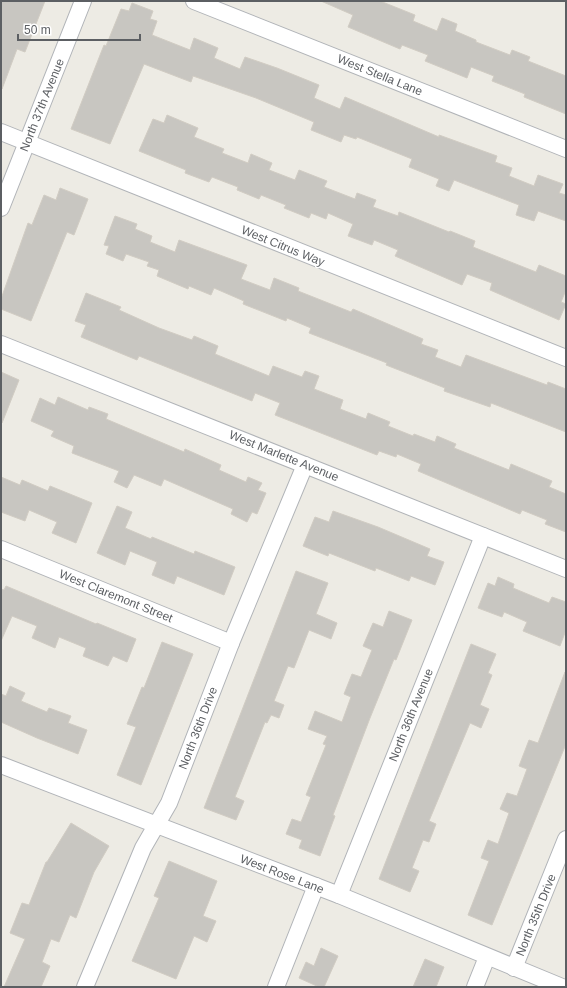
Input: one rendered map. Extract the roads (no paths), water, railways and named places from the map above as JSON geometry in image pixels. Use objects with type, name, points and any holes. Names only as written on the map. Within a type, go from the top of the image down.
[{"type":"street","name":"North 37th Avenue","points":[[1,208],[83,1]]},
{"type":"street","name":"West Stella Lane","points":[[194,1],[566,149]]},
{"type":"street","name":"West Citrus Way","points":[[1,132],[566,358]]},
{"type":"street","name":"West Marlette Avenue","points":[[1,344],[566,569]]},
{"type":"street","name":"North 36th Drive","points":[[85,987],[143,848],[169,803],[231,643],[305,465]]},
{"type":"street","name":"North 36th Avenue","points":[[339,895],[483,536]]},
{"type":"street","name":"West Claremont Street","points":[[1,549],[231,643]]},
{"type":"street","name":"West Rose Lane","points":[[1,765],[156,826],[339,895],[562,987]]},
{"type":"street","name":"North 35th Drive","points":[[514,968],[566,839]]},
{"type":"street","points":[[276,987],[316,886]]},
{"type":"street","points":[[475,987],[487,957]]}]
